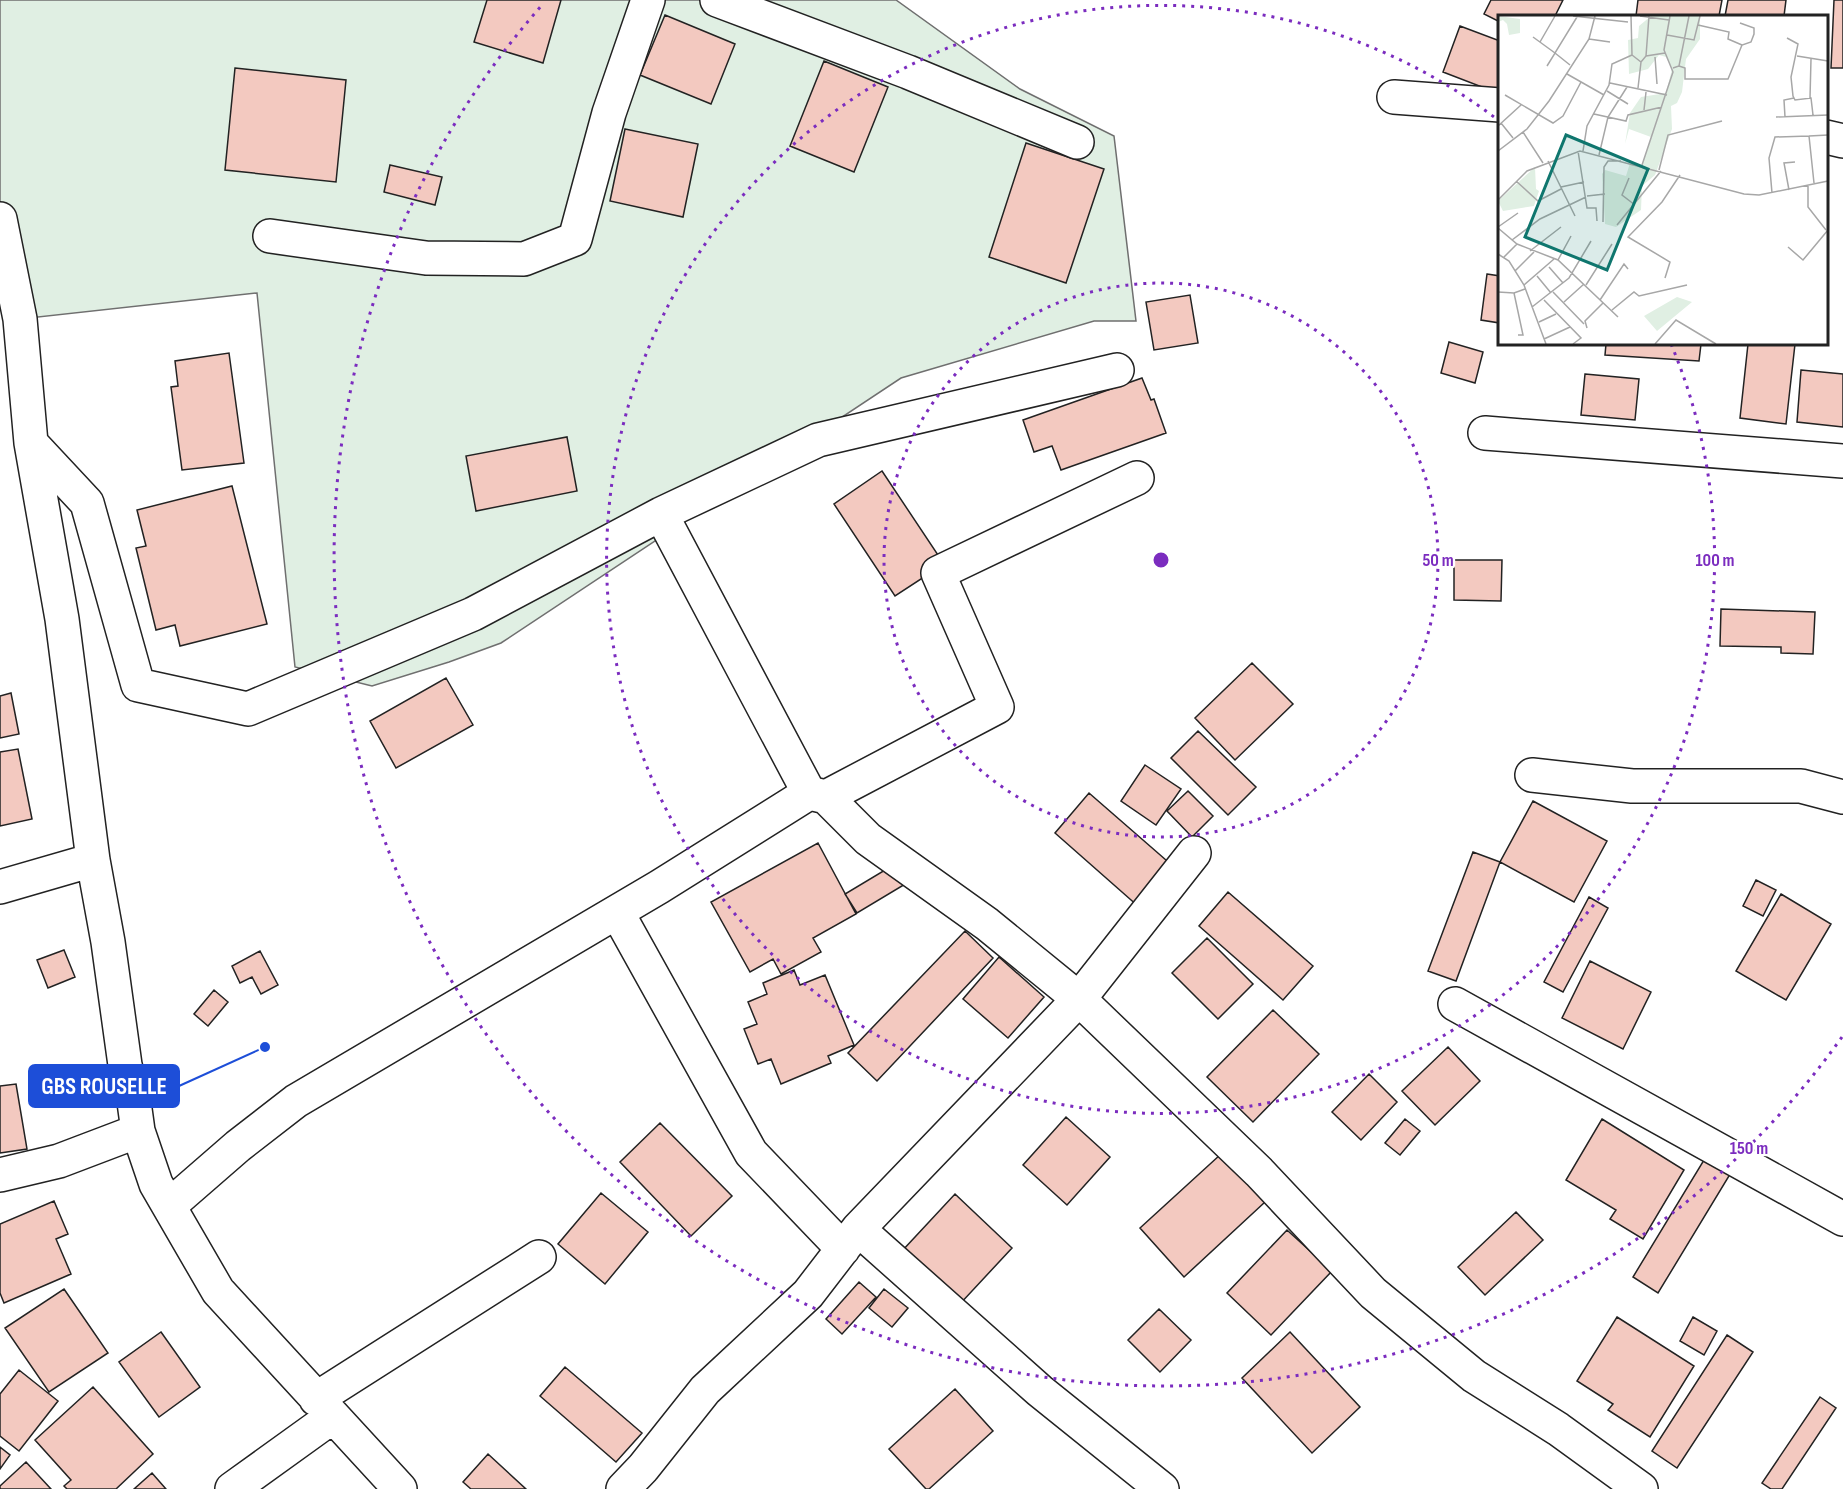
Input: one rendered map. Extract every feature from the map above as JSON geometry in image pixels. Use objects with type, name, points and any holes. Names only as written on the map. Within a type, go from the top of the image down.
[{"type":"street","points":[[270,236],[426,258],[524,259],[575,239],[609,114],[648,0]]},
{"type":"street","points":[[717,0],[908,72],[1077,142]]},
{"type":"street","points":[[1394,97],[1498,105]]},
{"type":"street","points":[[1828,137],[1843,141]]},
{"type":"street","points":[[0,219],[20,319],[31,443],[62,619],[93,860],[108,942],[125,1065],[138,1131],[156,1184],[218,1291],[400,1489]]},
{"type":"street","points":[[31,443],[87,503],[138,685],[248,709],[473,614],[661,514],[818,440],[1117,370]]},
{"type":"street","points":[[1485,433],[1843,461]]},
{"type":"street","points":[[169,1206],[238,1146],[296,1101],[818,795],[997,707],[938,573],[1137,478]]},
{"type":"street","points":[[661,514],[818,795],[868,839],[987,924],[1079,999],[1258,1172],[1373,1293],[1474,1376],[1558,1429],[1641,1489]]},
{"type":"street","points":[[1532,775],[1632,786],[1801,786],[1843,797]]},
{"type":"street","points":[[623,1489],[643,1468],[705,1390],[808,1294],[850,1239],[1079,999],[1194,853]]},
{"type":"street","points":[[0,888],[93,860]]},
{"type":"street","points":[[617,912],[751,1153],[850,1239],[1162,1489]]},
{"type":"street","points":[[1455,1004],[1843,1219]]},
{"type":"street","points":[[0,1175],[58,1161],[138,1131]]},
{"type":"street","points":[[232,1489],[324,1408],[539,1257]]},
{"type":"green space","points":[[0,0],[896,0],[1020,89],[1114,136],[1136,321],[1094,321],[901,378],[501,643],[372,686],[295,667],[257,293],[20,319],[0,219]]},
{"type":"building","points":[[487,0],[561,0],[543,63],[474,42]]},
{"type":"building","points":[[1491,0],[1563,0],[1556,15],[1498,15],[1498,21],[1484,14]]},
{"type":"building","points":[[1638,0],[1722,0],[1719,15],[1636,15]]},
{"type":"building","points":[[1728,0],[1786,0],[1784,15],[1725,15]]},
{"type":"building","points":[[1834,0],[1843,0],[1843,68],[1831,68]]},
{"type":"building","points":[[665,15],[735,44],[711,104],[640,75]]},
{"type":"building","points":[[1460,26],[1498,40],[1498,93],[1443,72]]},
{"type":"building","points":[[824,61],[888,87],[854,172],[790,146]]},
{"type":"building","points":[[235,68],[346,80],[336,182],[225,170]]},
{"type":"building","points":[[625,129],[698,144],[683,217],[610,201]]},
{"type":"building","points":[[1026,143],[1104,169],[1066,283],[989,257]]},
{"type":"building","points":[[390,165],[442,177],[435,205],[384,192]]},
{"type":"building","points":[[1487,274],[1498,276],[1498,323],[1481,320]]},
{"type":"building","points":[[1190,295],[1198,343],[1154,350],[1146,302]]},
{"type":"building","points":[[1449,342],[1483,352],[1475,383],[1441,373]]},
{"type":"building","points":[[1606,345],[1701,345],[1699,361],[1605,355]]},
{"type":"building","points":[[1748,345],[1795,345],[1786,424],[1740,418]]},
{"type":"building","points":[[229,353],[244,463],[182,470],[171,387],[178,386],[175,361]]},
{"type":"building","points":[[1801,370],[1843,374],[1843,427],[1797,422]]},
{"type":"building","points":[[1585,374],[1639,379],[1635,420],[1581,415]]},
{"type":"building","points":[[1142,378],[1151,400],[1154,399],[1166,433],[1061,470],[1052,446],[1034,452],[1023,420]]},
{"type":"building","points":[[567,437],[577,491],[476,511],[466,456]]},
{"type":"building","points":[[882,471],[944,564],[895,596],[834,504]]},
{"type":"building","points":[[232,486],[267,624],[180,646],[175,625],[156,630],[136,548],[146,546],[137,510]]},
{"type":"building","points":[[1454,560],[1502,560],[1501,601],[1454,600]]},
{"type":"building","points":[[1721,609],[1815,612],[1813,654],[1781,653],[1781,647],[1720,646]]},
{"type":"building","points":[[1252,663],[1293,704],[1235,760],[1195,718]]},
{"type":"building","points":[[446,678],[473,725],[396,768],[370,721]]},
{"type":"building","points":[[11,693],[19,734],[0,738],[0,696]]},
{"type":"building","points":[[1198,731],[1256,787],[1228,815],[1171,758]]},
{"type":"building","points":[[18,749],[32,819],[0,826],[0,752]]},
{"type":"building","points":[[1145,765],[1181,789],[1156,825],[1121,801]]},
{"type":"building","points":[[1188,791],[1213,816],[1192,837],[1167,811]]},
{"type":"building","points":[[1089,793],[1174,867],[1139,907],[1055,833]]},
{"type":"building","points":[[1533,801],[1607,841],[1574,902],[1500,862]]},
{"type":"building","points":[[818,843],[856,914],[813,938],[821,952],[781,974],[773,959],[750,972],[711,902]]},
{"type":"building","points":[[1473,852],[1500,862],[1456,981],[1428,971]]},
{"type":"building","points":[[895,864],[907,883],[857,913],[845,894]]},
{"type":"building","points":[[1756,880],[1776,890],[1763,916],[1743,906]]},
{"type":"building","points":[[1228,892],[1313,966],[1283,1000],[1199,926]]},
{"type":"building","points":[[1781,894],[1831,924],[1786,1000],[1736,971]]},
{"type":"building","points":[[1589,897],[1608,908],[1563,992],[1544,982]]},
{"type":"building","points":[[965,931],[993,958],[877,1081],[848,1053]]},
{"type":"building","points":[[1207,938],[1253,984],[1218,1019],[1172,973]]},
{"type":"building","points":[[64,950],[75,977],[48,988],[37,960]]},
{"type":"building","points":[[260,951],[278,985],[261,994],[252,977],[240,983],[232,966]]},
{"type":"building","points":[[999,957],[1044,997],[1008,1038],[963,999]]},
{"type":"building","points":[[1590,961],[1651,992],[1623,1049],[1562,1018]]},
{"type":"building","points":[[794,970],[800,985],[825,975],[854,1045],[828,1056],[831,1063],[781,1084],[771,1059],[758,1064],[744,1029],[757,1024],[748,1002],[767,994],[763,983]]},
{"type":"building","points":[[214,990],[228,1002],[208,1026],[194,1014]]},
{"type":"building","points":[[1273,1010],[1319,1054],[1253,1122],[1207,1077]]},
{"type":"building","points":[[1448,1047],[1480,1081],[1435,1125],[1402,1091]]},
{"type":"building","points":[[1369,1074],[1397,1102],[1361,1140],[1332,1112]]},
{"type":"building","points":[[16,1084],[27,1149],[0,1153],[0,1086]]},
{"type":"building","points":[[1066,1117],[1110,1157],[1067,1205],[1023,1165]]},
{"type":"building","points":[[1405,1119],[1420,1131],[1400,1155],[1385,1143]]},
{"type":"building","points":[[1602,1119],[1684,1170],[1643,1239],[1610,1219],[1616,1210],[1566,1180]]},
{"type":"building","points":[[660,1123],[732,1196],[691,1236],[620,1162]]},
{"type":"building","points":[[1221,1154],[1265,1202],[1184,1277],[1140,1228]]},
{"type":"building","points":[[1707,1155],[1732,1171],[1658,1293],[1633,1277]]},
{"type":"building","points":[[601,1193],[648,1232],[605,1284],[558,1244]]},
{"type":"building","points":[[955,1194],[1012,1248],[959,1305],[902,1251]]},
{"type":"building","points":[[54,1201],[68,1234],[56,1239],[71,1274],[4,1303],[0,1293],[0,1224]]},
{"type":"building","points":[[1516,1212],[1543,1240],[1485,1295],[1458,1267]]},
{"type":"building","points":[[1287,1230],[1332,1271],[1271,1335],[1227,1293]]},
{"type":"building","points":[[859,1282],[876,1297],[842,1334],[826,1319]]},
{"type":"building","points":[[64,1289],[108,1353],[49,1392],[5,1328]]},
{"type":"building","points":[[884,1289],[908,1308],[892,1327],[869,1308]]},
{"type":"building","points":[[1159,1309],[1191,1340],[1160,1372],[1128,1340]]},
{"type":"building","points":[[1617,1317],[1694,1366],[1650,1437],[1608,1410],[1613,1404],[1577,1381]]},
{"type":"building","points":[[1693,1317],[1717,1331],[1704,1355],[1680,1341]]},
{"type":"building","points":[[161,1332],[200,1387],[159,1417],[119,1362]]},
{"type":"building","points":[[1290,1332],[1360,1407],[1312,1453],[1242,1378]]},
{"type":"building","points":[[1727,1335],[1753,1352],[1677,1468],[1652,1451]]},
{"type":"building","points":[[565,1367],[642,1433],[616,1462],[540,1396]]},
{"type":"building","points":[[19,1370],[58,1401],[19,1451],[0,1436],[0,1394]]},
{"type":"building","points":[[93,1387],[153,1454],[116,1489],[67,1489],[64,1486],[71,1480],[35,1440]]},
{"type":"building","points":[[955,1389],[993,1431],[929,1489],[926,1489],[889,1449]]},
{"type":"building","points":[[1820,1397],[1836,1408],[1782,1489],[1771,1489],[1762,1483]]},
{"type":"building","points":[[0,1447],[10,1455],[0,1469]]},
{"type":"building","points":[[488,1454],[526,1489],[471,1489],[463,1482]]},
{"type":"building","points":[[26,1462],[51,1489],[0,1489],[0,1486]]},
{"type":"building","points":[[152,1473],[166,1489],[134,1489]]},
{"type":"place","name":"GBS ROUSELLE","points":[[265,1047]]}]
